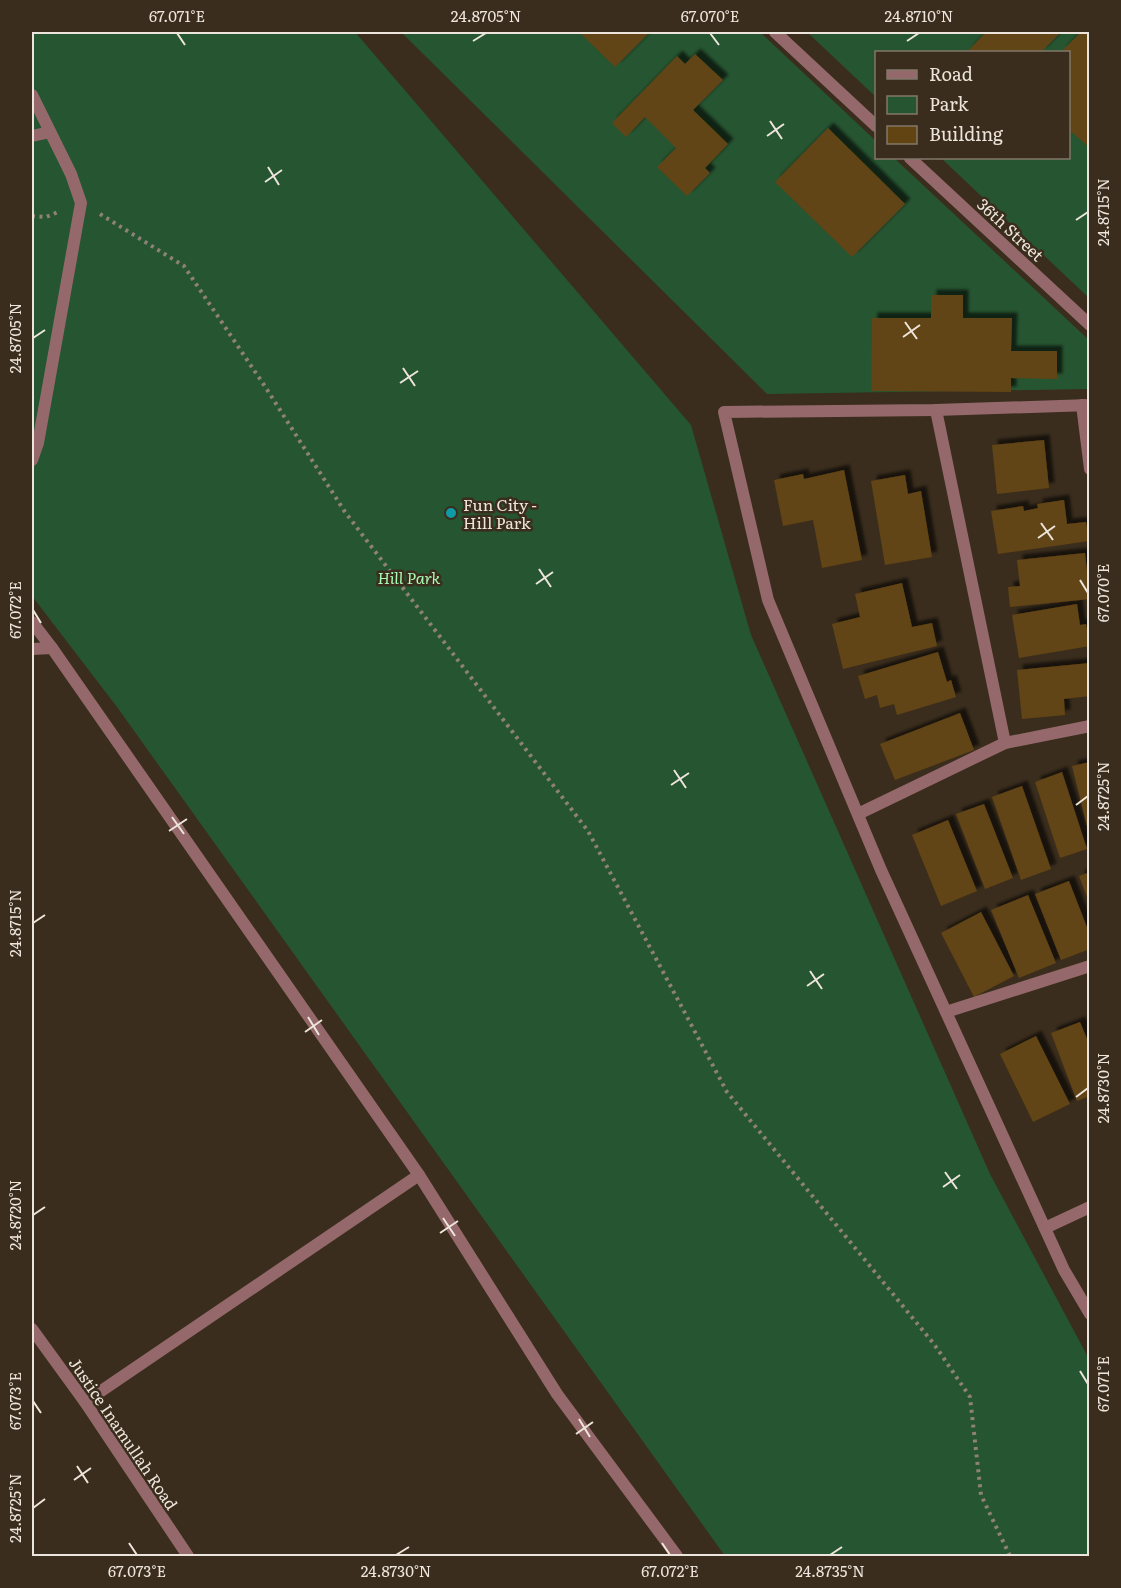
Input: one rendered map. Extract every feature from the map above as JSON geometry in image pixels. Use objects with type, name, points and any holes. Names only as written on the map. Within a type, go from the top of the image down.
[{"type":"street","points":[[774,32],[875,125]]},
{"type":"street","points":[[32,95],[71,174],[81,203],[38,443],[32,460]]},
{"type":"street","points":[[32,136],[50,132]]},
{"type":"street","name":"36th Street","points":[[911,159],[1089,325]]},
{"type":"street","points":[[1089,469],[1086,405],[936,410],[724,412],[768,600],[858,814],[946,1012],[1064,1270],[1089,1314]]},
{"type":"street","points":[[936,410],[1005,743]]},
{"type":"street","points":[[32,622],[419,1175],[557,1394],[677,1557]]},
{"type":"street","points":[[32,649],[52,648]]},
{"type":"street","points":[[858,814],[1005,743],[1089,726]]},
{"type":"street","points":[[946,1012],[1089,966]]},
{"type":"street","points":[[85,1402],[419,1175]]},
{"type":"street","points":[[1045,1228],[1089,1207]]},
{"type":"street","name":"Justice Inamullah Road","points":[[32,1329],[85,1402],[188,1557]]},
{"type":"path","points":[[81,203],[184,266],[266,388],[345,512],[588,831],[727,1092],[934,1344],[970,1397],[981,1495],[1010,1557]]},
{"type":"green space","name":"Hill Park","points":[[32,32],[355,32],[691,425],[751,635],[990,1174],[1089,1359],[1089,1556],[725,1556],[117,707],[32,596]]},
{"type":"green space","points":[[401,32],[760,32],[875,140],[875,159],[895,159],[1089,340],[1089,389],[767,394]]},
{"type":"green space","points":[[807,32],[1089,32],[1089,298],[942,159],[1070,159],[1070,51],[875,51],[875,96]]},
{"type":"building","points":[[579,32],[650,32],[615,67]]},
{"type":"building","points":[[986,32],[1061,32],[1042,51],[968,51]]},
{"type":"building","points":[[1081,32],[1090,32],[1090,148],[1070,131],[1070,51],[1062,51]]},
{"type":"building","points":[[695,54],[723,80],[693,110],[728,144],[705,168],[710,173],[687,196],[657,167],[676,148],[645,117],[626,137],[612,123],[677,56],[685,64]]},
{"type":"building","points":[[828,128],[905,204],[852,257],[775,182]]},
{"type":"building","points":[[931,295],[963,295],[963,318],[1012,318],[1011,351],[1057,351],[1057,379],[1011,378],[1011,392],[871,391],[872,318],[931,318]]},
{"type":"building","points":[[1044,440],[1049,488],[997,494],[992,445]]},
{"type":"building","points":[[844,470],[862,560],[822,568],[813,520],[783,526],[774,480],[803,474],[804,479]]},
{"type":"building","points":[[905,475],[908,494],[921,491],[932,557],[885,565],[871,481]]},
{"type":"building","points":[[1064,500],[1067,524],[1086,522],[1089,541],[998,554],[991,511],[1023,506],[1024,511],[1038,508],[1037,504]]},
{"type":"building","points":[[1085,553],[1090,599],[1010,607],[1008,587],[1020,586],[1017,560]]},
{"type":"building","points":[[902,583],[912,627],[932,623],[937,646],[843,669],[832,624],[860,617],[855,594]]},
{"type":"building","points":[[1077,604],[1080,625],[1086,624],[1090,646],[1019,658],[1012,615]]},
{"type":"building","points":[[938,652],[947,682],[951,680],[956,697],[897,715],[894,704],[880,708],[877,695],[865,699],[858,676]]},
{"type":"building","points":[[1090,663],[1090,696],[1064,699],[1065,715],[1022,719],[1017,670]]},
{"type":"building","points":[[960,713],[974,750],[895,780],[880,744]]},
{"type":"building","points":[[1090,762],[1090,834],[1089,834],[1072,766]]},
{"type":"building","points":[[1062,772],[1087,849],[1060,858],[1035,782]]},
{"type":"building","points":[[1022,786],[1051,869],[1021,880],[992,797]]},
{"type":"building","points":[[984,804],[1013,878],[985,889],[956,814]]},
{"type":"building","points":[[948,820],[977,891],[941,906],[912,835]]},
{"type":"building","points":[[1090,872],[1090,902],[1089,902],[1079,876]]},
{"type":"building","points":[[1069,881],[1090,935],[1090,949],[1061,960],[1035,894]]},
{"type":"building","points":[[1028,895],[1056,963],[1019,978],[991,910]]},
{"type":"building","points":[[981,912],[1014,976],[974,997],[941,933]]},
{"type":"building","points":[[1080,1022],[1090,1046],[1090,1096],[1077,1101],[1051,1033]]},
{"type":"building","points":[[1036,1036],[1070,1104],[1033,1122],[1000,1054]]},
{"type":"place","name":"Fun City - Hill Park","points":[[451,513]]}]
